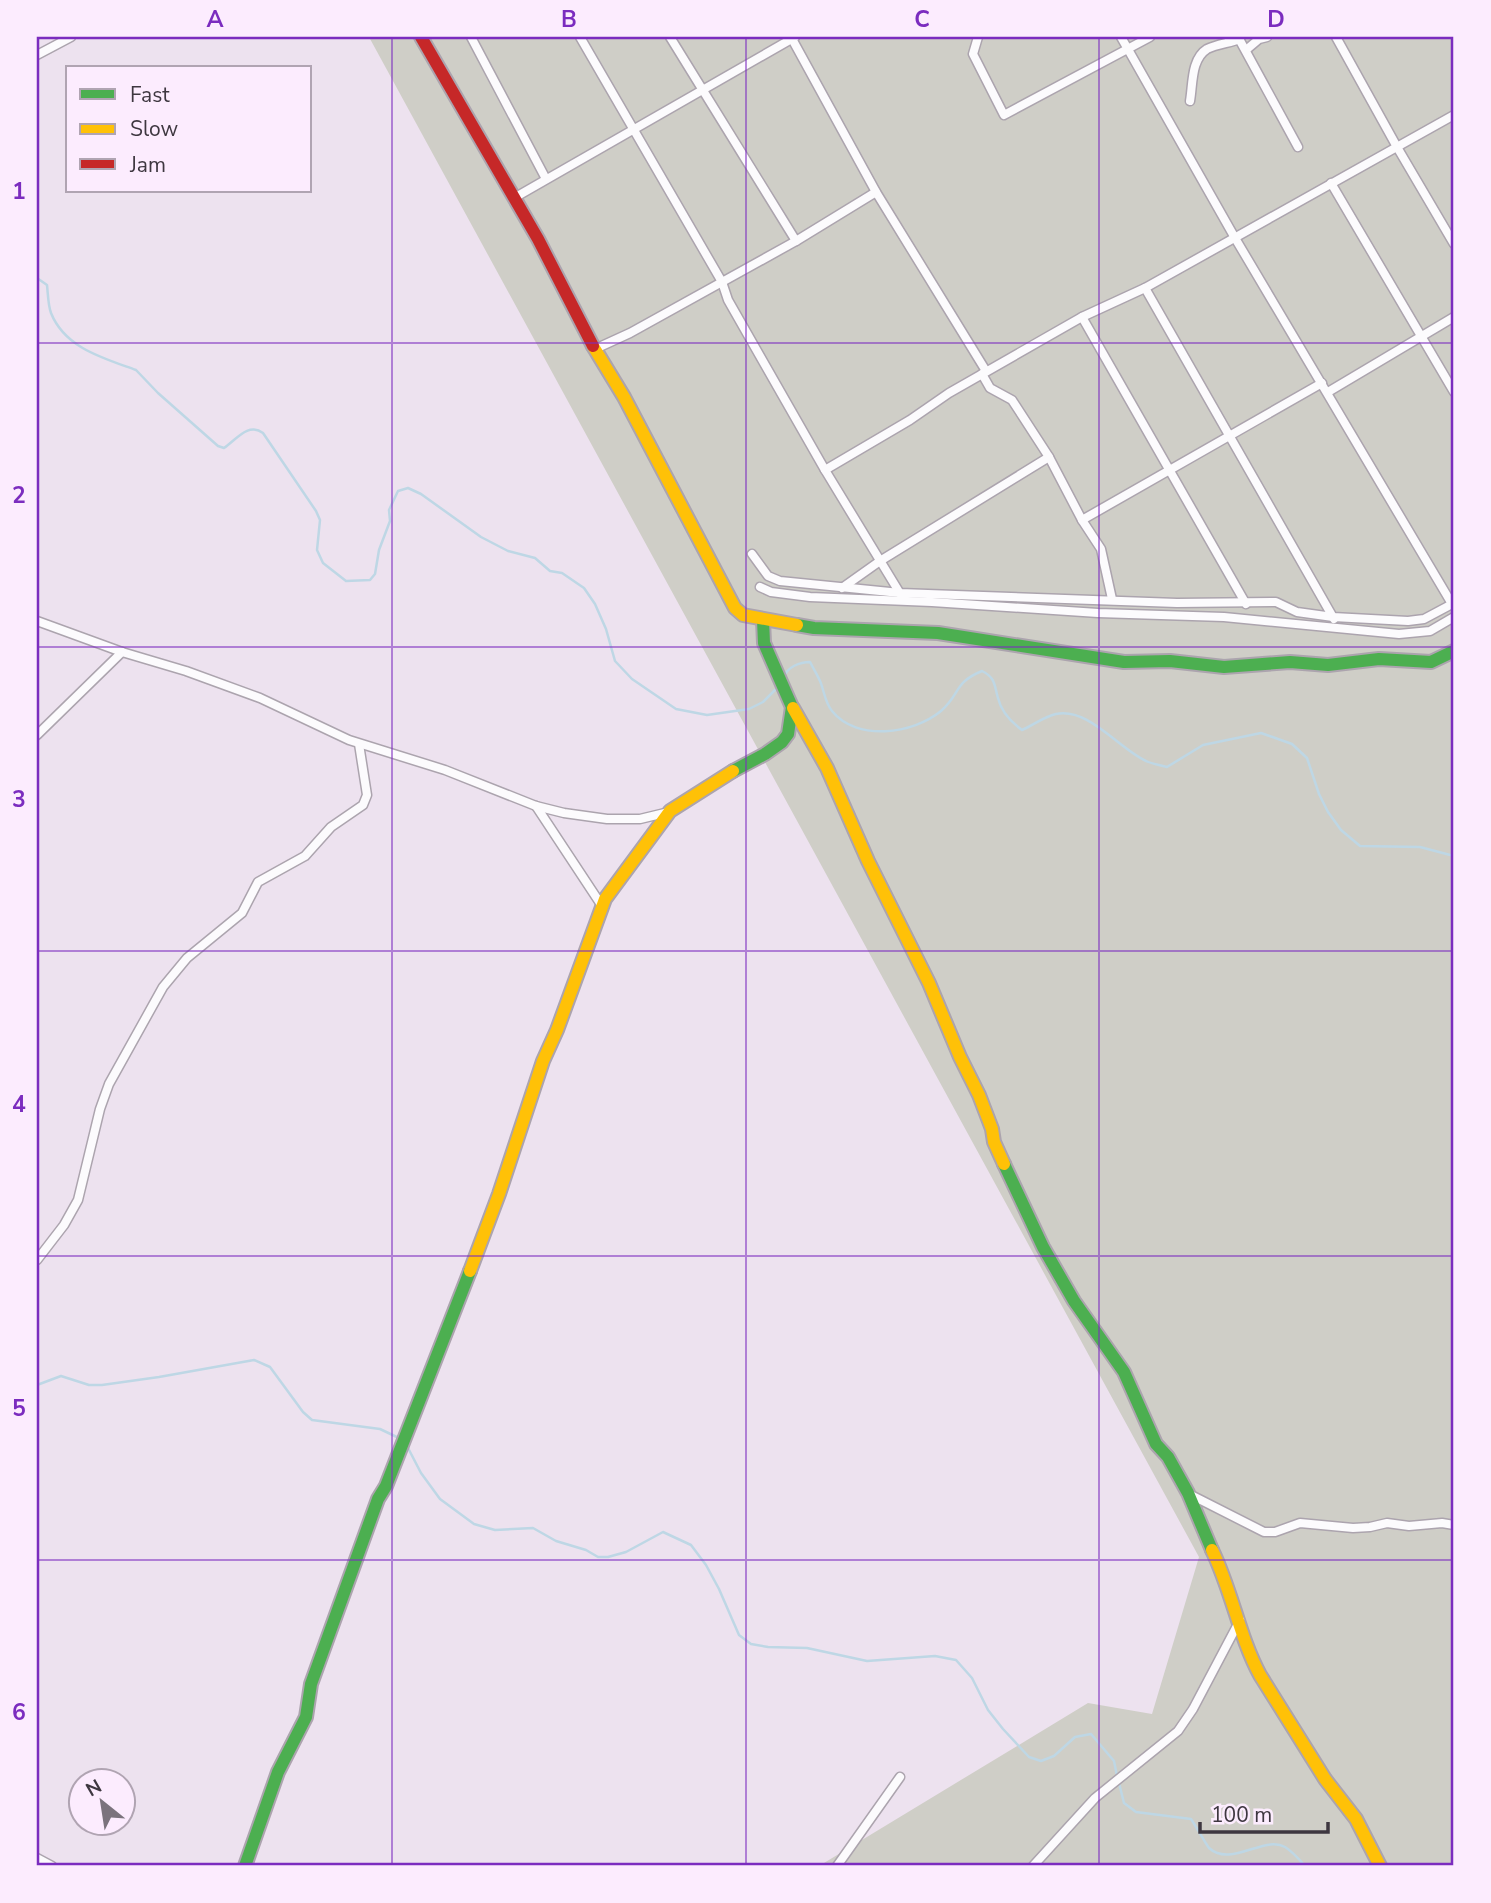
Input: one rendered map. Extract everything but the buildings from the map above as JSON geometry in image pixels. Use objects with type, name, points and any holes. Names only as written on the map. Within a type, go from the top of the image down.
[{"type":"street","points":[[37,55],[71,37]]},
{"type":"street","points":[[421,37],[624,397],[735,608],[743,615],[814,628],[938,633],[1002,641],[1104,660],[1170,661],[1224,667],[1278,663],[1350,664],[1379,659],[1431,662],[1454,652]]},
{"type":"street","points":[[471,37],[546,179]]},
{"type":"street","points":[[580,37],[722,282],[727,300],[825,470],[905,601]]},
{"type":"street","points":[[670,37],[796,241]]},
{"type":"street","points":[[514,198],[793,37],[876,192],[984,373],[990,388],[1012,400],[1049,457],[1082,520],[1101,549],[1112,599]]},
{"type":"street","points":[[978,37],[974,54],[1004,116],[1150,37]]},
{"type":"street","points":[[752,554],[768,576],[780,581],[900,593],[1177,603],[1276,602],[1297,612],[1333,617],[1417,621],[1453,603],[1235,238],[1121,37]]},
{"type":"street","points":[[1246,50],[1259,39],[1267,37]]},
{"type":"street","points":[[1336,37],[1454,244]]},
{"type":"street","points":[[1191,101],[1198,58],[1207,49],[1239,38],[1298,147]]},
{"type":"street","points":[[825,470],[1082,317],[1145,288],[1454,114]]},
{"type":"street","points":[[1331,183],[1454,392]]},
{"type":"street","points":[[595,349],[630,333],[796,241],[876,192]]},
{"type":"street","points":[[1145,288],[1227,436],[1333,617],[1336,629]]},
{"type":"street","points":[[1082,317],[1245,604]]},
{"type":"street","points":[[1328,392],[1454,317]]},
{"type":"street","points":[[1082,520],[1322,383]]},
{"type":"street","points":[[842,588],[880,561],[1049,457]]},
{"type":"street","points":[[760,587],[771,592],[810,597],[1224,617],[1415,634],[1430,631],[1454,617]]},
{"type":"street","points":[[1177,603],[1179,615]]},
{"type":"street","points":[[1361,630],[1362,619]]},
{"type":"street","points":[[763,620],[764,643],[792,707],[827,768],[868,861],[929,983],[979,1095],[995,1142],[1028,1218],[1074,1301],[1124,1372],[1156,1444],[1168,1457],[1188,1493],[1226,1578],[1251,1658],[1260,1675],[1325,1779],[1356,1819],[1380,1866]]},
{"type":"street","points":[[37,621],[260,698],[359,744],[445,770],[536,806],[607,819],[640,819],[670,811],[782,742],[788,734],[792,707]]},
{"type":"street","points":[[37,735],[122,652]]},
{"type":"street","points":[[37,1260],[64,1225],[78,1200],[100,1109],[109,1084],[163,987],[187,958],[242,913],[258,882],[305,856],[331,827],[363,805],[367,795],[359,744]]},
{"type":"street","points":[[536,806],[602,906]]},
{"type":"street","points":[[244,1866],[278,1772],[306,1717],[311,1684],[338,1607],[378,1499],[386,1486],[448,1332],[499,1194],[542,1061],[557,1030],[602,906],[610,891],[670,811]]},
{"type":"street","points":[[1188,1493],[1264,1532],[1275,1532],[1300,1523],[1353,1528],[1387,1523],[1454,1525]]},
{"type":"street","points":[[1032,1866],[1095,1798],[1178,1731],[1193,1709],[1240,1620]]},
{"type":"street","points":[[836,1866],[900,1777]]},
{"type":"street","points":[[37,1858],[52,1866]]},
{"type":"shaded area","points":[[369,37],[1454,37],[1454,1866],[819,1866],[1088,1703],[1152,1714],[1199,1557]]},
{"type":"waterway","points":[[37,278],[47,285],[51,313],[66,335],[86,350],[136,370],[218,446],[224,448],[247,431],[258,430],[263,433],[316,511],[320,520],[317,550],[323,563],[346,581],[370,580],[375,574],[379,550],[390,521],[389,510],[398,491],[408,488],[421,494],[481,537],[508,551],[535,558],[550,571],[562,573],[584,588],[595,604],[606,629],[615,661],[632,679],[676,709],[707,715],[749,709],[763,702],[775,690]]},
{"type":"waterway","points":[[784,677],[794,666],[810,662],[832,711],[843,721],[856,727],[885,731],[916,725],[929,719],[947,705],[966,680],[982,671],[992,679],[1004,712],[1022,730],[1051,715],[1068,713],[1091,722],[1135,755],[1153,764],[1167,767],[1203,745],[1261,733],[1292,744],[1307,758],[1328,812],[1341,830],[1360,846],[1420,847],[1454,856]]},
{"type":"waterway","points":[[37,1385],[61,1376],[89,1385],[102,1385],[254,1360],[270,1367],[312,1420],[380,1429],[401,1439]]},
{"type":"waterway","points":[[407,1446],[421,1473],[440,1499],[474,1524],[495,1530],[533,1528],[556,1541],[586,1550],[598,1557],[626,1552],[663,1532],[691,1545],[719,1589],[739,1635],[751,1644],[807,1648],[867,1661],[935,1656],[956,1660],[972,1678],[988,1710],[1029,1757],[1041,1761],[1054,1756],[1075,1737],[1091,1734],[1114,1761],[1117,1776]]},
{"type":"waterway","points":[[1119,1783],[1124,1803],[1136,1812],[1191,1819],[1209,1848],[1218,1853],[1227,1855],[1277,1844],[1288,1849],[1305,1866]]},
{"type":"traffic: fast","points":[[733,771],[765,754],[788,734],[792,707],[764,643],[763,620]]},
{"type":"traffic: fast","points":[[797,625],[938,633],[1124,662],[1170,661],[1224,667],[1290,662],[1328,665],[1379,659],[1431,662],[1454,651]]},
{"type":"traffic: fast","points":[[1004,1164],[1043,1247],[1074,1301],[1124,1372],[1156,1444],[1168,1457],[1188,1493],[1212,1550]]},
{"type":"traffic: fast","points":[[245,1866],[278,1772],[306,1717],[311,1684],[378,1499],[386,1486],[470,1271]]},
{"type":"traffic: slow","points":[[593,346],[624,397],[735,608],[743,615],[797,625]]},
{"type":"traffic: slow","points":[[793,708],[827,768],[868,861],[929,983],[979,1095],[1004,1164]]},
{"type":"traffic: slow","points":[[470,1271],[499,1194],[543,1061],[605,899],[670,811],[733,771]]},
{"type":"traffic: slow","points":[[1212,1550],[1246,1645],[1260,1675],[1325,1779],[1356,1819],[1380,1866]]},
{"type":"traffic: jam","points":[[421,37],[538,239],[593,346]]}]
